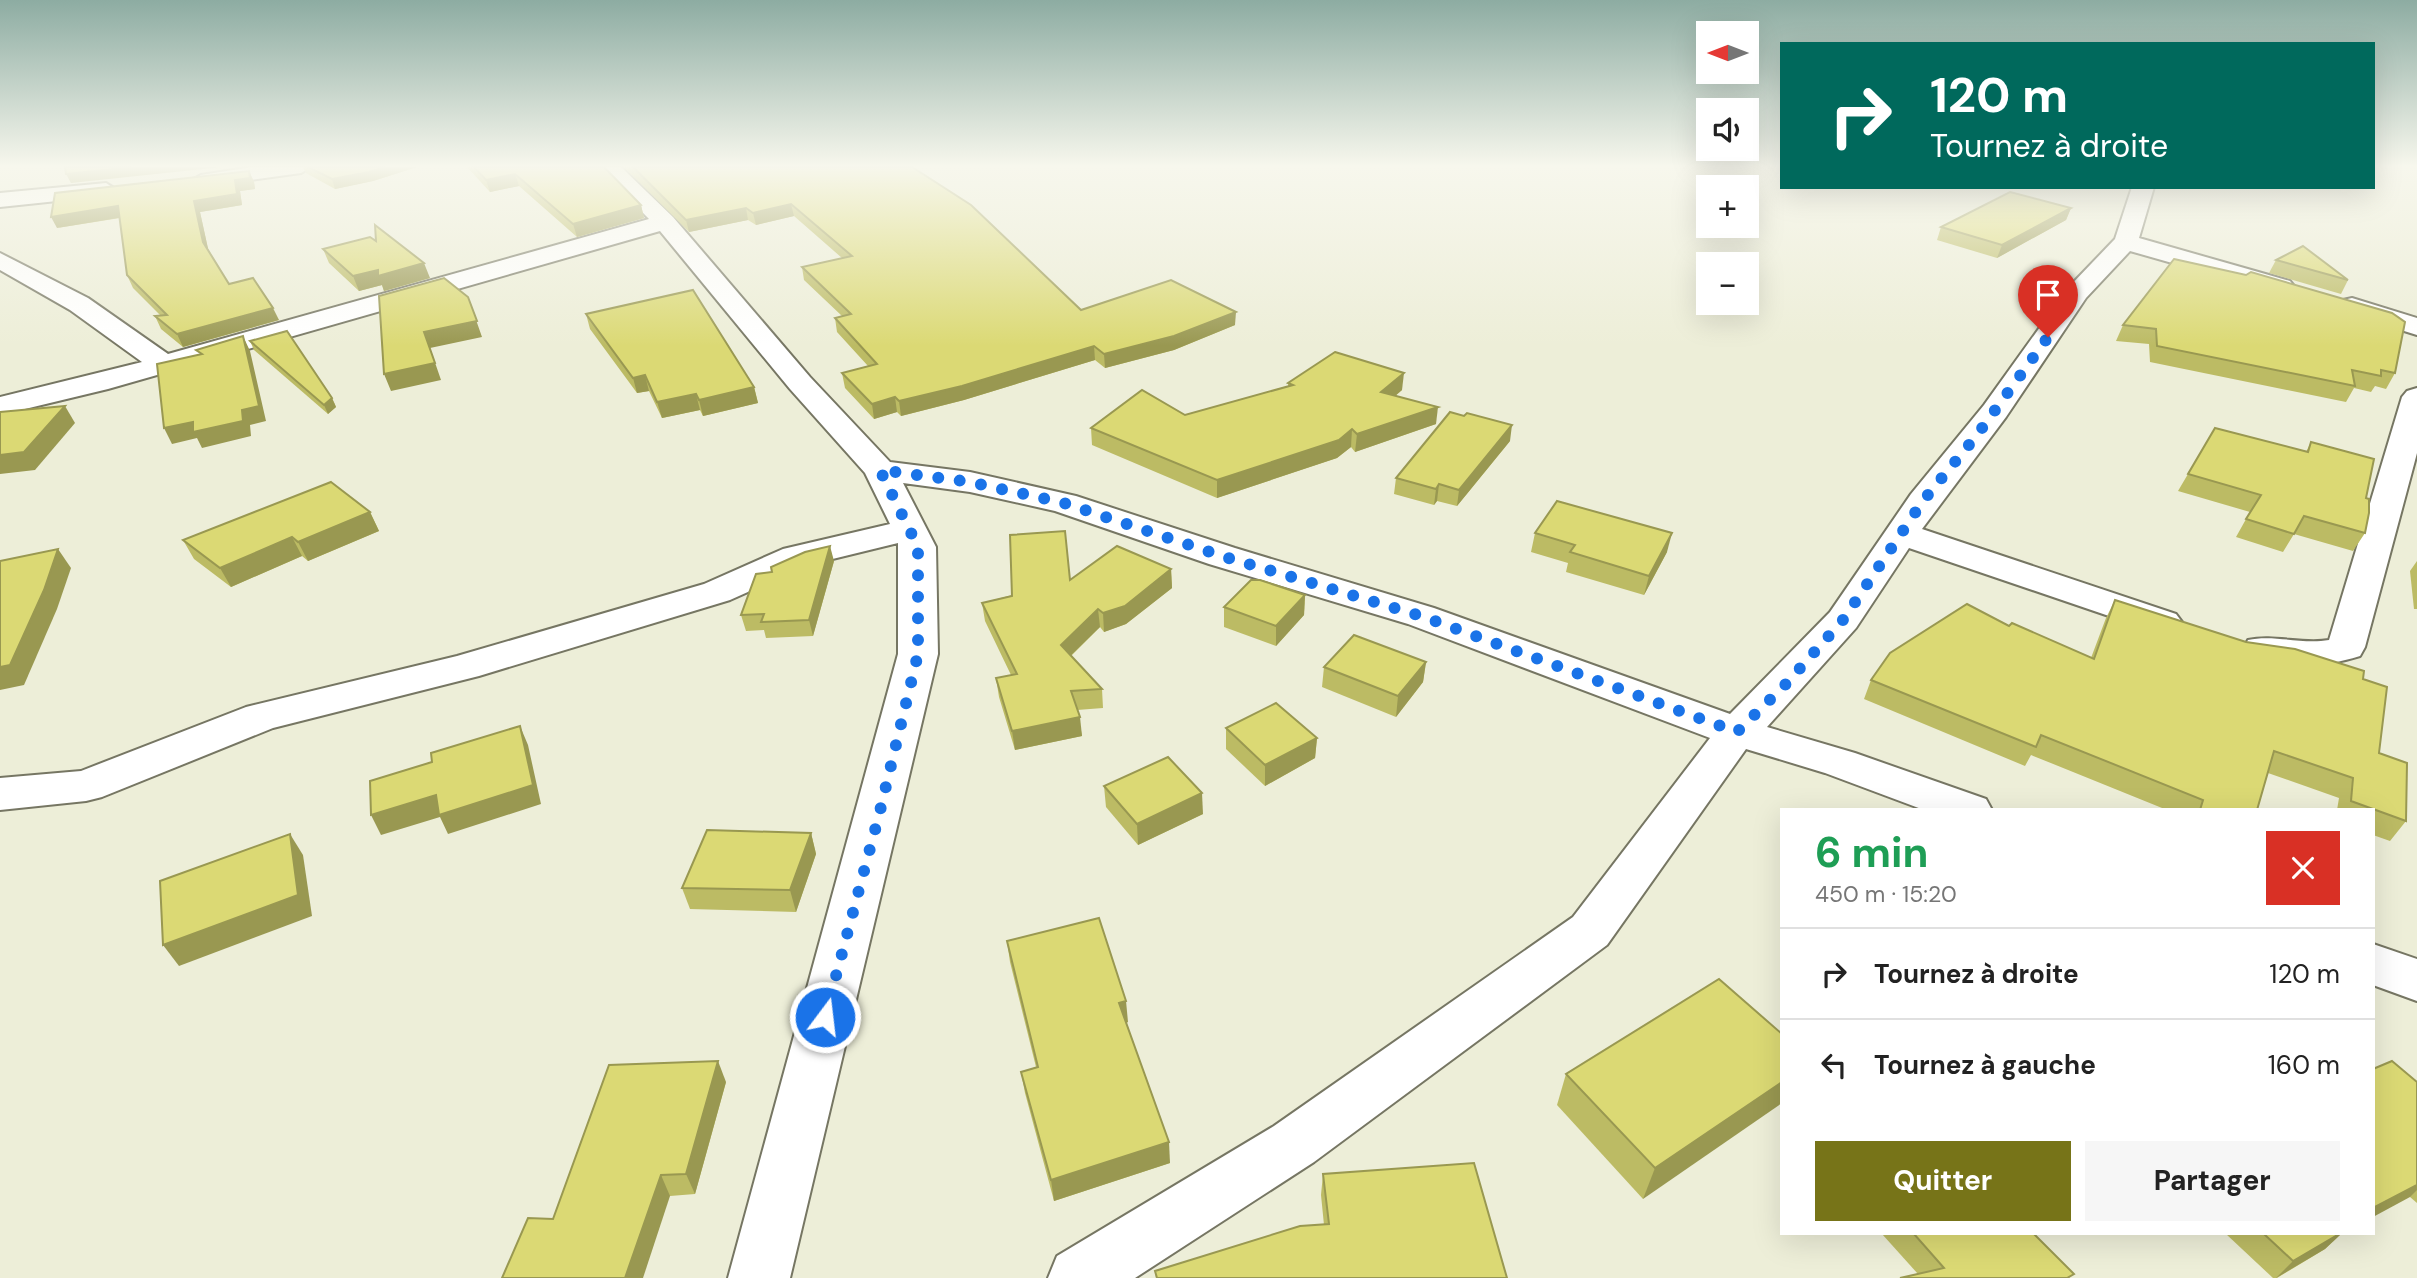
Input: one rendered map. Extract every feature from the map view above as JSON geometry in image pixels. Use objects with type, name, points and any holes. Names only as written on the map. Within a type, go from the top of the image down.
[{"type":"street","points":[[0,406],[648,227]]},
{"type":"street","points":[[669,227],[792,373],[880,470],[918,547],[918,654],[759,1278]]},
{"type":"street","points":[[1079,1278],[1294,1144],[1590,931],[1737,732],[1785,685],[1843,620],[1923,501],[2024,372],[2077,293],[2125,242],[2133,227]]},
{"type":"street","points":[[2125,242],[2308,294]]},
{"type":"street","points":[[0,260],[79,304],[163,363]]},
{"type":"street","points":[[2334,301],[2417,327]]},
{"type":"street","points":[[2232,642],[2297,655],[2328,654],[2346,647],[2407,470],[2417,397]]},
{"type":"street","points":[[880,470],[970,482],[1064,503],[1222,556],[1421,616],[1737,732],[1840,763],[1964,808]]},
{"type":"street","points":[[0,794],[86,786],[261,717],[465,667],[717,592],[796,557],[909,530]]},
{"type":"street","points":[[1903,534],[2194,631]]},
{"type":"street","points":[[2375,965],[2417,980]]},
{"type":"building","points":[[121,227],[200,227],[203,242],[229,284],[253,278],[273,308],[177,334],[155,316],[167,315],[127,275]]},
{"type":"building","points":[[377,227],[424,263],[378,276],[378,270],[353,276],[323,249],[370,237],[376,241]]},
{"type":"building","points":[[818,227],[994,227],[1081,310],[1171,280],[1236,312],[1174,336],[1104,354],[1094,346],[962,386],[899,401],[895,397],[872,404],[842,373],[877,364],[835,318],[851,314],[802,267],[852,256]]},
{"type":"building","points":[[1942,227],[2036,227],[2002,245]]},
{"type":"building","points":[[2303,246],[2348,280],[2276,260]]},
{"type":"building","points":[[2174,259],[2246,275],[2251,272],[2392,313],[2405,322],[2395,373],[2381,370],[2381,376],[2352,370],[2355,386],[2157,346],[2156,329],[2123,325]]},
{"type":"building","points":[[444,278],[468,297],[477,321],[424,332],[435,363],[384,374],[379,296]]},
{"type":"building","points":[[693,290],[754,387],[699,400],[696,394],[657,402],[645,375],[633,378],[586,314]]},
{"type":"building","points":[[287,331],[332,398],[324,405],[250,341]]},
{"type":"building","points":[[243,336],[259,406],[242,410],[243,421],[193,432],[193,422],[164,428],[157,364],[202,354],[196,350]]},
{"type":"building","points":[[1335,352],[1404,373],[1381,392],[1438,407],[1357,434],[1352,429],[1339,440],[1217,480],[1091,428],[1142,390],[1185,415],[1293,385],[1288,383]]},
{"type":"building","points":[[65,406],[24,452],[0,455],[0,412]]},
{"type":"building","points":[[1450,412],[1464,416],[1467,413],[1512,425],[1459,490],[1439,484],[1436,489],[1396,478]]},
{"type":"building","points":[[2215,428],[2308,452],[2311,442],[2374,459],[2366,498],[2369,499],[2369,513],[2365,533],[2304,516],[2294,534],[2246,519],[2261,495],[2188,474]]},
{"type":"building","points":[[331,482],[370,512],[298,542],[292,537],[220,568],[183,540]]},
{"type":"building","points":[[1557,501],[1672,533],[1649,576],[1570,552],[1575,545],[1535,533]]},
{"type":"building","points":[[1065,531],[1070,580],[1117,546],[1171,569],[1125,606],[1103,613],[1098,609],[1061,645],[1102,689],[1071,691],[1080,717],[1012,731],[996,678],[1017,674],[982,603],[1012,596],[1010,535]]},
{"type":"building","points":[[830,546],[809,620],[761,622],[764,614],[741,615],[756,574],[772,572],[771,567],[805,552]]},
{"type":"building","points":[[58,549],[44,590],[10,665],[0,667],[0,561]]},
{"type":"building","points":[[1251,580],[1260,580],[1305,595],[1276,626],[1224,607]]},
{"type":"building","points":[[2115,600],[2246,642],[2295,649],[2364,671],[2363,679],[2387,687],[2379,753],[2407,763],[2406,821],[2351,801],[2353,778],[2274,751],[2258,808],[2201,808],[2203,800],[2041,735],[2036,747],[1871,680],[1890,653],[1967,604],[2009,626],[2012,623],[2094,659]]},
{"type":"building","points":[[1354,635],[1426,662],[1398,696],[1324,667]]},
{"type":"building","points":[[1276,703],[1317,738],[1265,765],[1226,728]]},
{"type":"building","points":[[520,726],[533,785],[439,815],[436,795],[371,815],[370,781],[432,762],[431,753]]},
{"type":"building","points":[[1168,757],[1202,793],[1137,824],[1104,786]]},
{"type":"building","points":[[707,830],[811,833],[790,890],[682,888]]},
{"type":"building","points":[[290,834],[298,895],[163,945],[160,881]]},
{"type":"building","points":[[1099,918],[1126,1001],[1119,1003],[1169,1142],[1051,1180],[1021,1072],[1038,1067],[1007,941]]},
{"type":"building","points":[[1719,979],[1780,1032],[1780,1083],[1655,1168],[1566,1074]]},
{"type":"building","points":[[718,1061],[686,1174],[661,1175],[625,1278],[502,1278],[528,1218],[553,1219],[609,1065]]},
{"type":"building","points":[[2392,1061],[2417,1082],[2417,1185],[2375,1207],[2375,1068]]},
{"type":"building","points":[[1474,1163],[1507,1278],[1157,1278],[1155,1271],[1300,1226],[1329,1224],[1323,1174]]},
{"type":"building","points":[[1915,1235],[2035,1235],[2074,1274],[2067,1278],[1900,1278],[1944,1268]]},
{"type":"building","points":[[2265,1235],[2337,1235],[2293,1261]]},
{"type":"route","points":[[825,1017],[879,815],[918,654],[918,547],[880,470],[970,482],[1064,503],[1222,556],[1421,616],[1737,732],[1785,685],[1843,620],[1923,501],[1977,435],[2048,337]]}]
